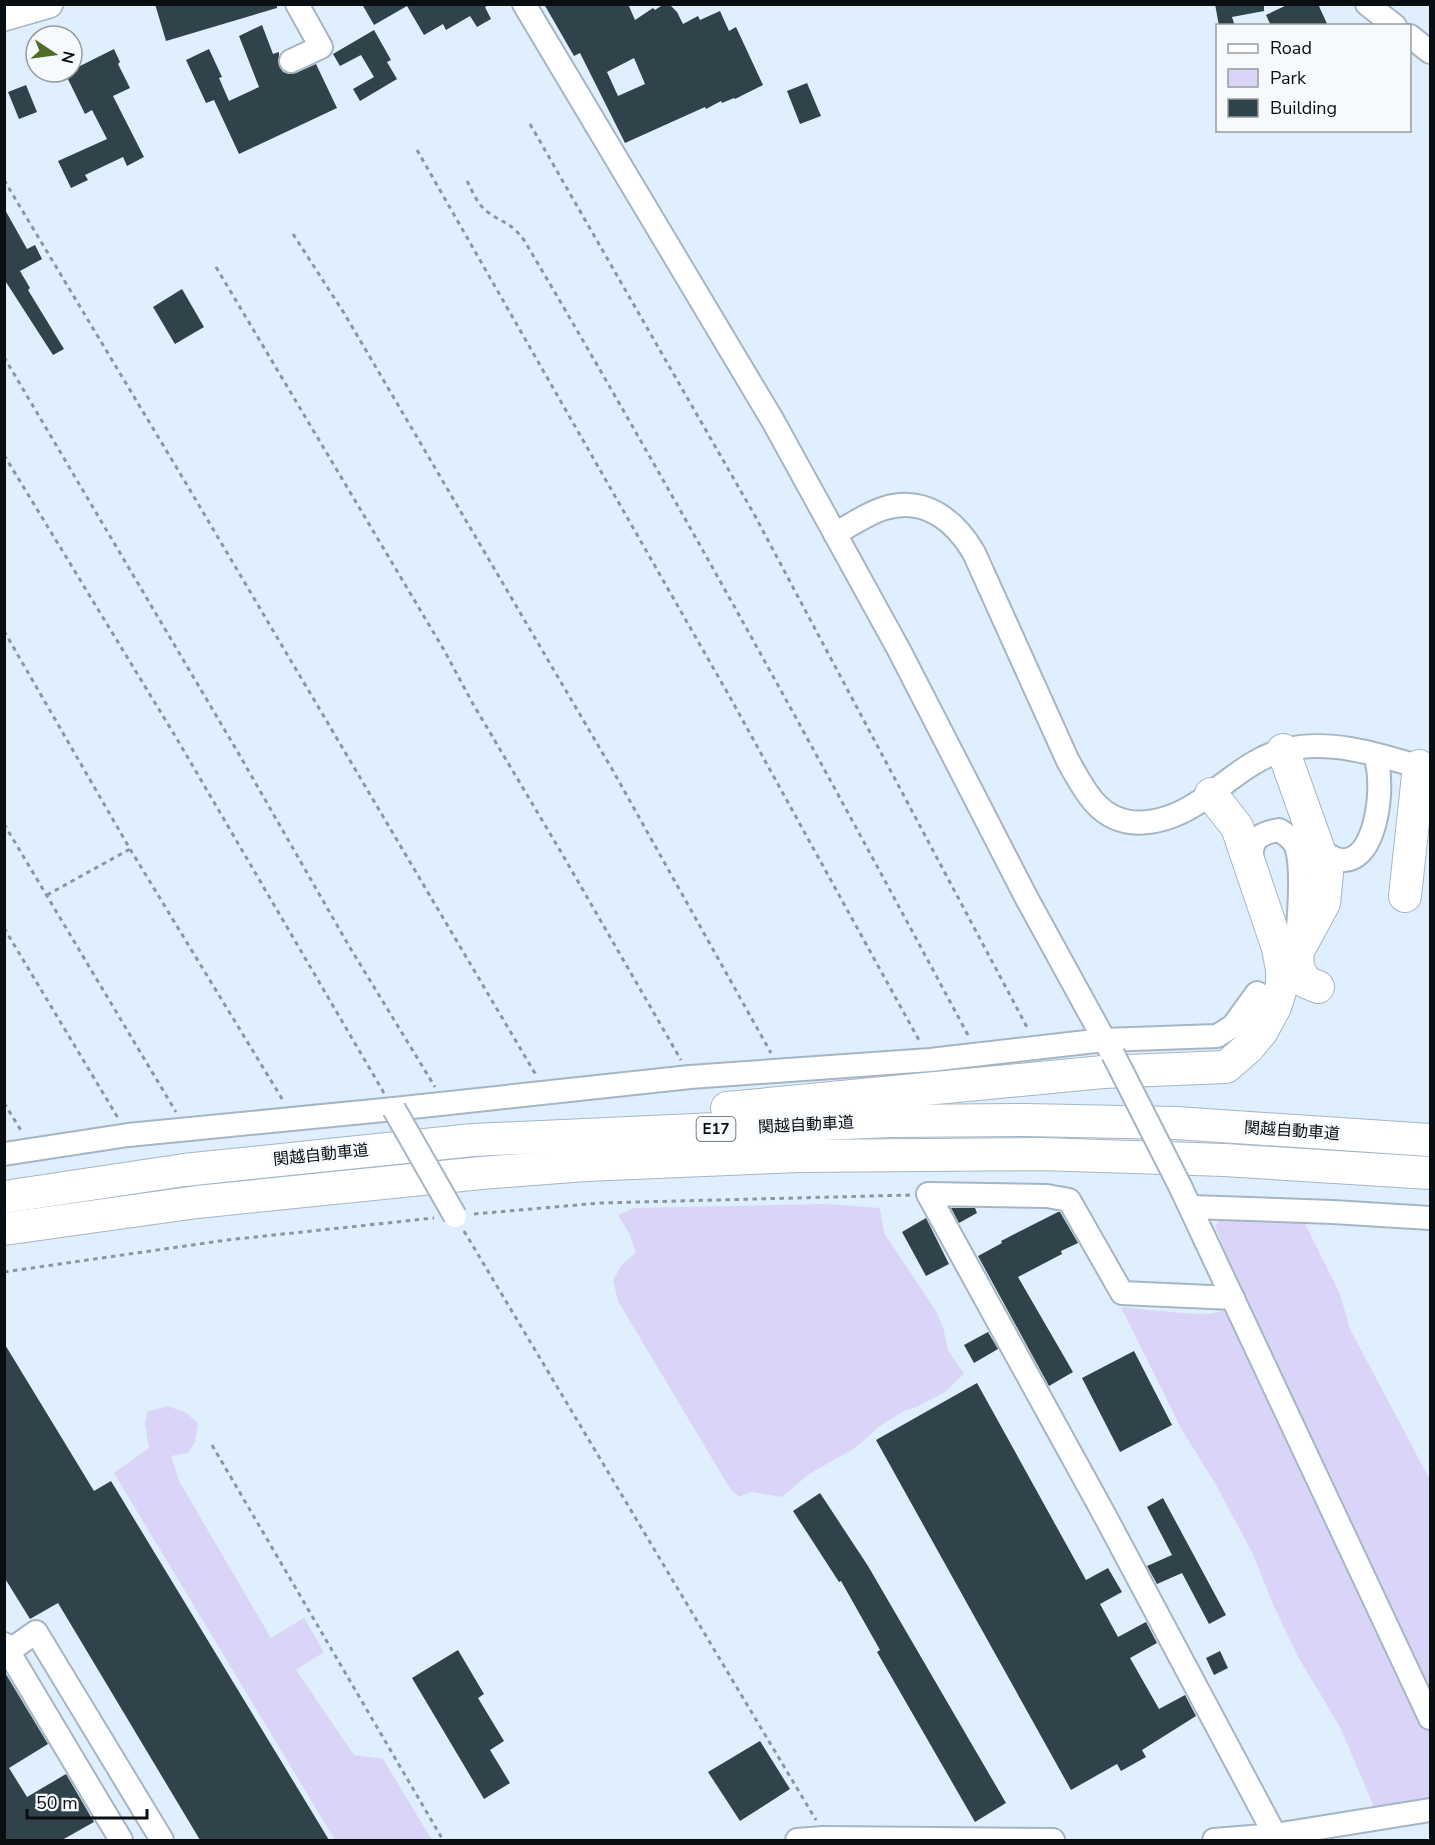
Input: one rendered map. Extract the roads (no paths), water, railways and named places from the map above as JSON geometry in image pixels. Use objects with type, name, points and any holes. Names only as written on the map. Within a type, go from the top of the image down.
[{"type":"highway","points":[[1283,750],[1327,873],[1324,903],[1297,953],[1298,969],[1306,982],[1318,987]]},
{"type":"highway","points":[[1405,896],[1425,768]]},
{"type":"highway","points":[[473,1140],[697,1111],[1103,1072],[1226,1067],[1248,1048],[1262,1031],[1275,1007],[1282,985],[1282,970],[1278,948],[1237,827],[1211,794]]},
{"type":"highway","name":"関越自動車道","points":[[4,1197],[184,1170],[473,1140],[890,1121],[1014,1120],[1176,1124],[1431,1140]]},
{"type":"highway","name":"関越自動車道","points":[[4,1229],[196,1202],[481,1173],[586,1165],[798,1156],[1029,1154],[1224,1160],[1431,1173]]},
{"type":"highway","points":[[1224,1160],[1431,1189]]},
{"type":"main road","points":[[4,17],[49,4]]},
{"type":"street","points":[[291,61],[321,48],[297,4]]},
{"type":"street","points":[[524,4],[773,421],[899,650],[1026,897],[1108,1047],[1191,1207],[1431,1718]]},
{"type":"street","points":[[1366,4],[1392,24]]},
{"type":"street","points":[[1411,37],[1431,52]]},
{"type":"street","points":[[835,534],[884,508],[903,504],[920,505],[947,519],[966,540],[1068,761],[1084,789],[1096,805],[1118,818],[1146,823],[1169,818],[1191,808],[1232,775],[1247,766],[1283,750],[1298,747],[1348,748],[1425,768]]},
{"type":"street","points":[[1318,850],[1338,860],[1350,859],[1360,854],[1369,841],[1379,795],[1380,778],[1376,756]]},
{"type":"street","points":[[1251,866],[1251,849],[1258,837],[1266,832],[1279,830],[1287,835],[1296,846],[1300,877],[1297,953]]},
{"type":"street","points":[[4,1154],[129,1135],[394,1110],[690,1077],[930,1060],[1036,1047],[1108,1047],[1217,1036],[1233,1026],[1257,993]]},
{"type":"street","points":[[394,1110],[455,1216]]},
{"type":"street","points":[[1233,1298],[1122,1293],[1069,1200],[1047,1196],[928,1194],[1104,1514],[1275,1835]]},
{"type":"street","points":[[1191,1207],[1431,1218]]},
{"type":"street","points":[[121,1840],[7,1647],[36,1632],[162,1840]]},
{"type":"street","points":[[1214,1840],[1275,1835],[1431,1810]]},
{"type":"street","points":[[797,1840],[1053,1840]]}]
